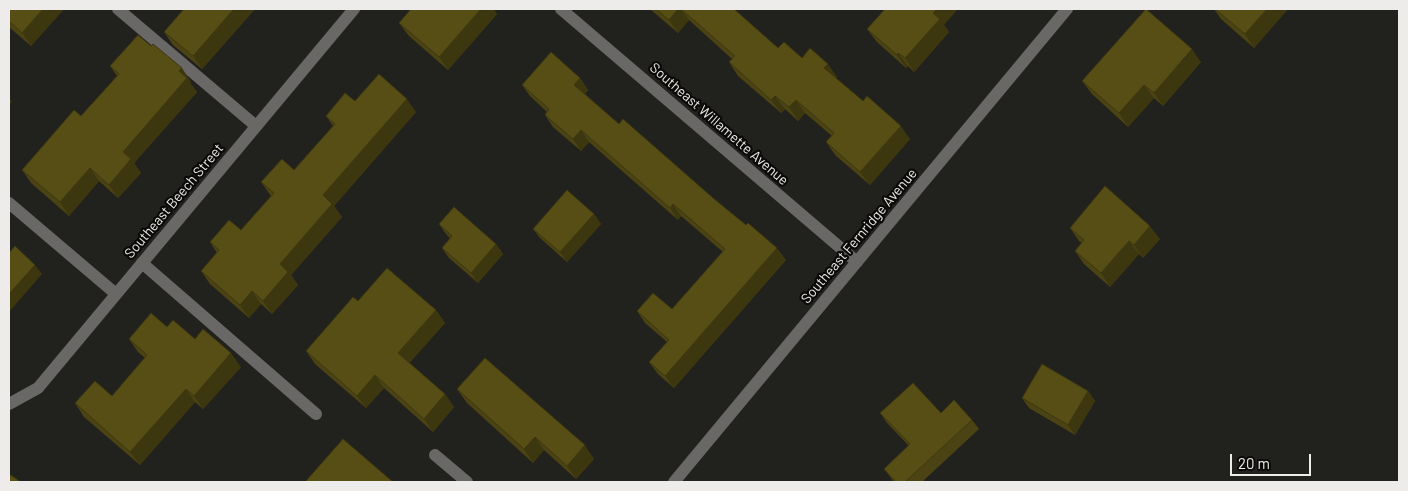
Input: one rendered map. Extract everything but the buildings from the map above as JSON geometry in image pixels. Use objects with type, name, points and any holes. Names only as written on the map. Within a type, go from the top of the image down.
[{"type":"street","points":[[118,9],[256,126]]},
{"type":"street","name":"Southeast Beech Street","points":[[9,404],[38,388],[354,9]]},
{"type":"street","name":"Southeast Willamette Avenue","points":[[561,9],[857,262]]},
{"type":"street","name":"Southeast Fernridge Avenue","points":[[674,482],[1067,9]]},
{"type":"street","points":[[9,203],[116,294]]},
{"type":"street","points":[[142,263],[316,414]]},
{"type":"street","points":[[435,455],[467,482]]}]
